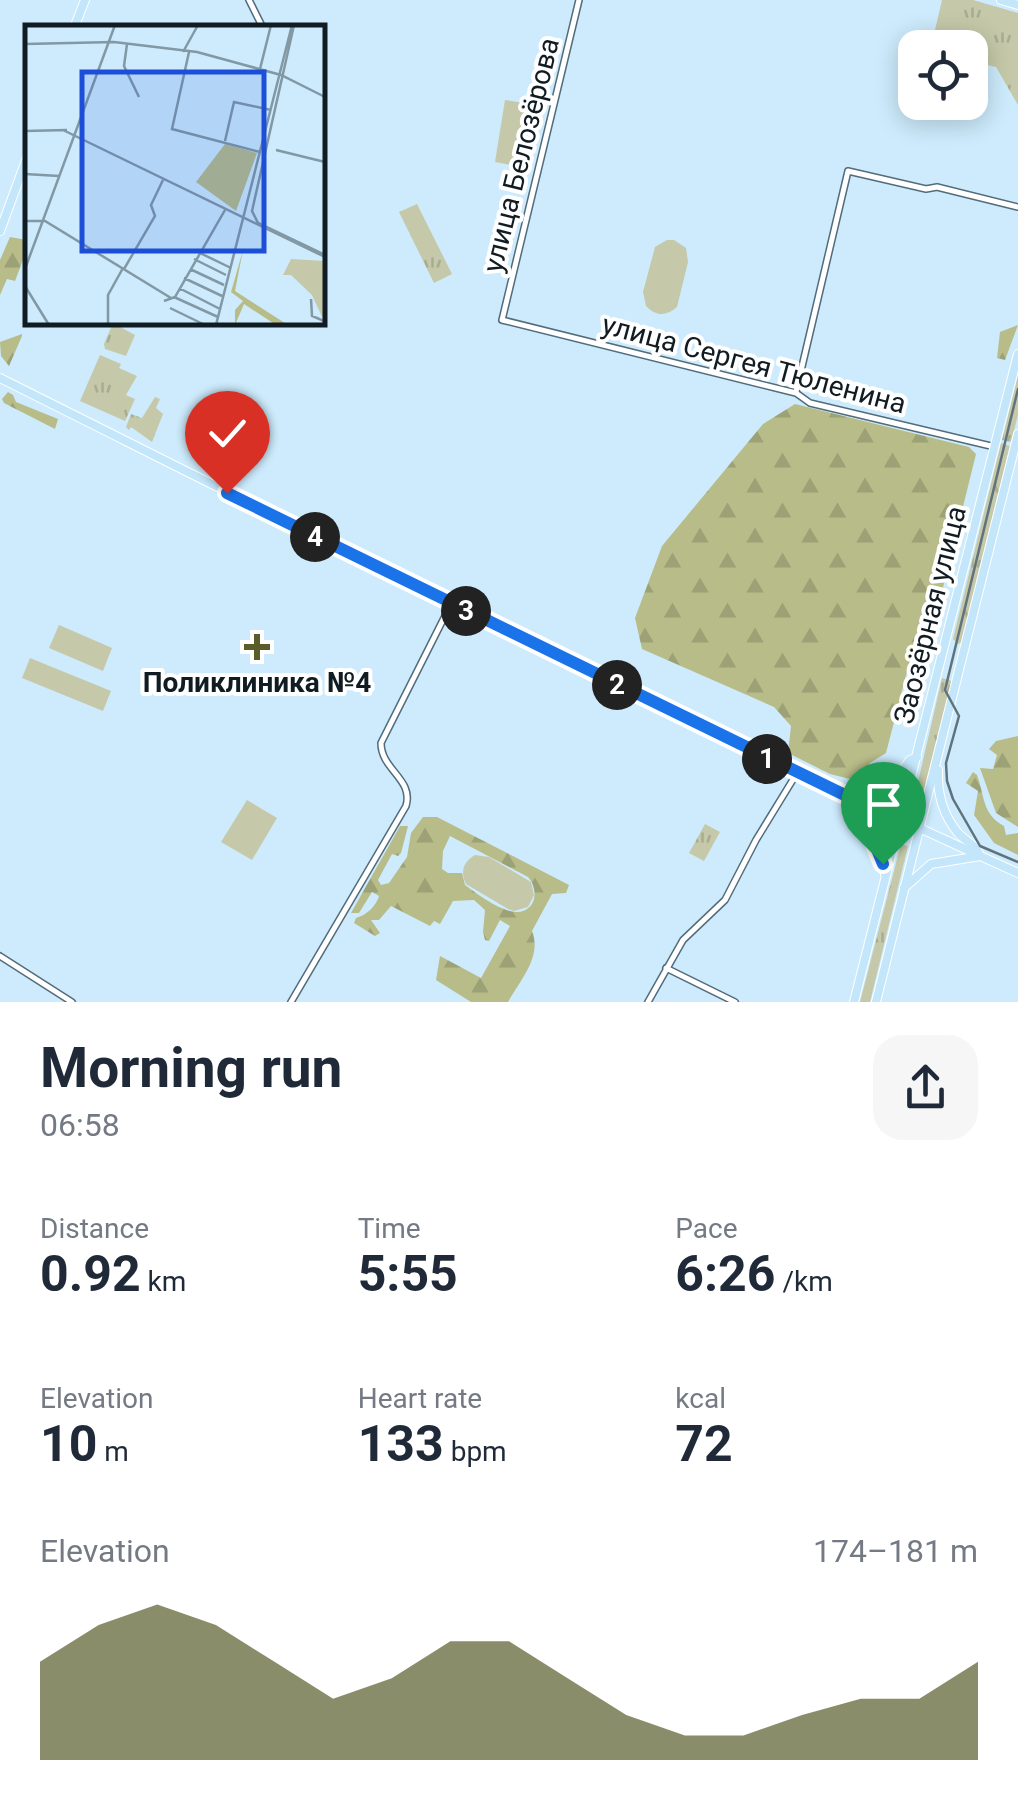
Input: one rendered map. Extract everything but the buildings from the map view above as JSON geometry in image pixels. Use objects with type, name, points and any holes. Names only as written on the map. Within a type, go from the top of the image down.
[{"type":"main road","points":[[75,25],[85,0]]},
{"type":"main road","points":[[1001,0],[1018,5]]},
{"type":"main road","points":[[0,231],[25,163]]},
{"type":"main road","name":"Заозёрная улица","points":[[854,1002],[1018,354]]},
{"type":"main road","points":[[0,378],[797,773],[1018,873]]},
{"type":"main road","name":"Заозёрная улица","points":[[876,1002],[1018,434]]},
{"type":"main road","points":[[945,644],[965,649]]},
{"type":"main road","points":[[938,756],[938,781],[945,812],[980,856]]},
{"type":"main road","points":[[857,801],[892,784],[910,760],[917,757]]},
{"type":"main road","points":[[857,801],[875,840],[886,884]]},
{"type":"main road","points":[[904,888],[931,864],[980,856]]},
{"type":"street","points":[[249,0],[262,25]]},
{"type":"street","name":"улица Белозёрова","points":[[502,320],[579,0]]},
{"type":"street","points":[[796,393],[848,172],[926,189],[937,187],[1018,208]]},
{"type":"street","name":"улица Сергея Тюленина","points":[[502,320],[796,393],[810,404],[995,447]]},
{"type":"street","points":[[291,1002],[406,806],[406,786],[386,765],[381,743],[451,604]]},
{"type":"street","points":[[648,1002],[683,940],[725,900],[797,773]]},
{"type":"street","points":[[0,956],[72,1002]]},
{"type":"street","points":[[666,968],[735,1002]]},
{"type":"green space","points":[[942,0],[973,0],[1018,13],[1018,105],[996,67],[988,65],[988,30],[935,30]]},
{"type":"green space","points":[[505,100],[538,105],[529,168],[495,162]]},
{"type":"green space","points":[[417,204],[452,274],[434,283],[399,212]]},
{"type":"green space","points":[[10,237],[25,240],[25,259],[15,281],[7,279],[0,295],[0,260]]},
{"type":"green space","points":[[667,240],[686,248],[688,262],[677,307],[661,314],[646,306],[643,292],[655,247]]},
{"type":"green space","points":[[112,325],[135,335],[126,356],[105,349]]},
{"type":"green space","points":[[1018,325],[1005,360],[997,358],[1000,332]]},
{"type":"green space","points":[[22,334],[9,366],[1,356],[0,342]]},
{"type":"green space","points":[[100,355],[137,376],[126,395],[135,399],[125,421],[80,401]]},
{"type":"green space","points":[[1018,375],[1018,415],[1011,442],[1002,440]]},
{"type":"green space","points":[[8,392],[16,402],[58,419],[55,429],[4,403],[2,399]]},
{"type":"green space","points":[[155,397],[160,399],[156,408],[163,414],[152,442],[126,427],[131,414],[142,418]]},
{"type":"green space","points":[[795,404],[969,447],[976,454],[936,616],[917,633],[886,753],[870,763],[858,781],[830,774],[788,753],[791,726],[774,707],[642,649],[635,618],[662,546],[763,424]]},
{"type":"green space","points":[[1001,443],[1010,446],[962,642],[958,644],[953,639]]},
{"type":"green space","points":[[59,625],[112,648],[103,671],[49,648]]},
{"type":"green space","points":[[30,658],[111,691],[103,711],[22,678]]},
{"type":"green space","points":[[942,678],[952,681],[919,811],[912,808]]},
{"type":"green space","points":[[1018,736],[1018,827],[996,813],[980,768],[993,769],[997,755],[989,749],[996,741]]},
{"type":"green space","points":[[973,772],[985,804],[1004,826],[1006,835],[1018,833],[1018,855],[994,843],[974,815],[978,791],[966,783]]},
{"type":"green space","points":[[247,800],[277,818],[252,860],[221,842]]},
{"type":"green space","points":[[423,817],[437,817],[569,885],[566,893],[552,894],[532,931],[532,959],[508,1002],[471,1002],[436,980],[440,956],[481,978],[510,926],[500,920],[489,941],[485,940],[485,910],[474,900],[453,901],[440,924],[434,921],[430,926],[391,906],[379,920],[371,920],[380,933],[375,936],[354,923],[378,900],[379,896],[372,892],[359,913],[351,913],[400,826],[408,826],[401,853],[392,854],[378,880],[381,885],[389,883],[407,857],[411,833]],"holes":[[[450,836],[528,877],[535,893],[532,904],[523,911],[510,911],[465,885],[462,873],[442,869],[443,851]]]},
{"type":"green space","points":[[705,824],[720,832],[704,861],[689,853]]},
{"type":"green space","points":[[901,844],[908,846],[870,1002],[860,1002]]},
{"type":"green space","points":[[475,855],[489,857],[531,882],[534,895],[528,907],[508,909],[466,884],[464,868]]},
{"type":"tram line","points":[[1018,389],[945,690],[959,716],[946,763],[953,799],[980,846],[1018,862]]},
{"type":"place","name":"Поликлиника №4","points":[[257,647]]},
{"type":"route","points":[[227,493],[857,801],[883,864]]}]
